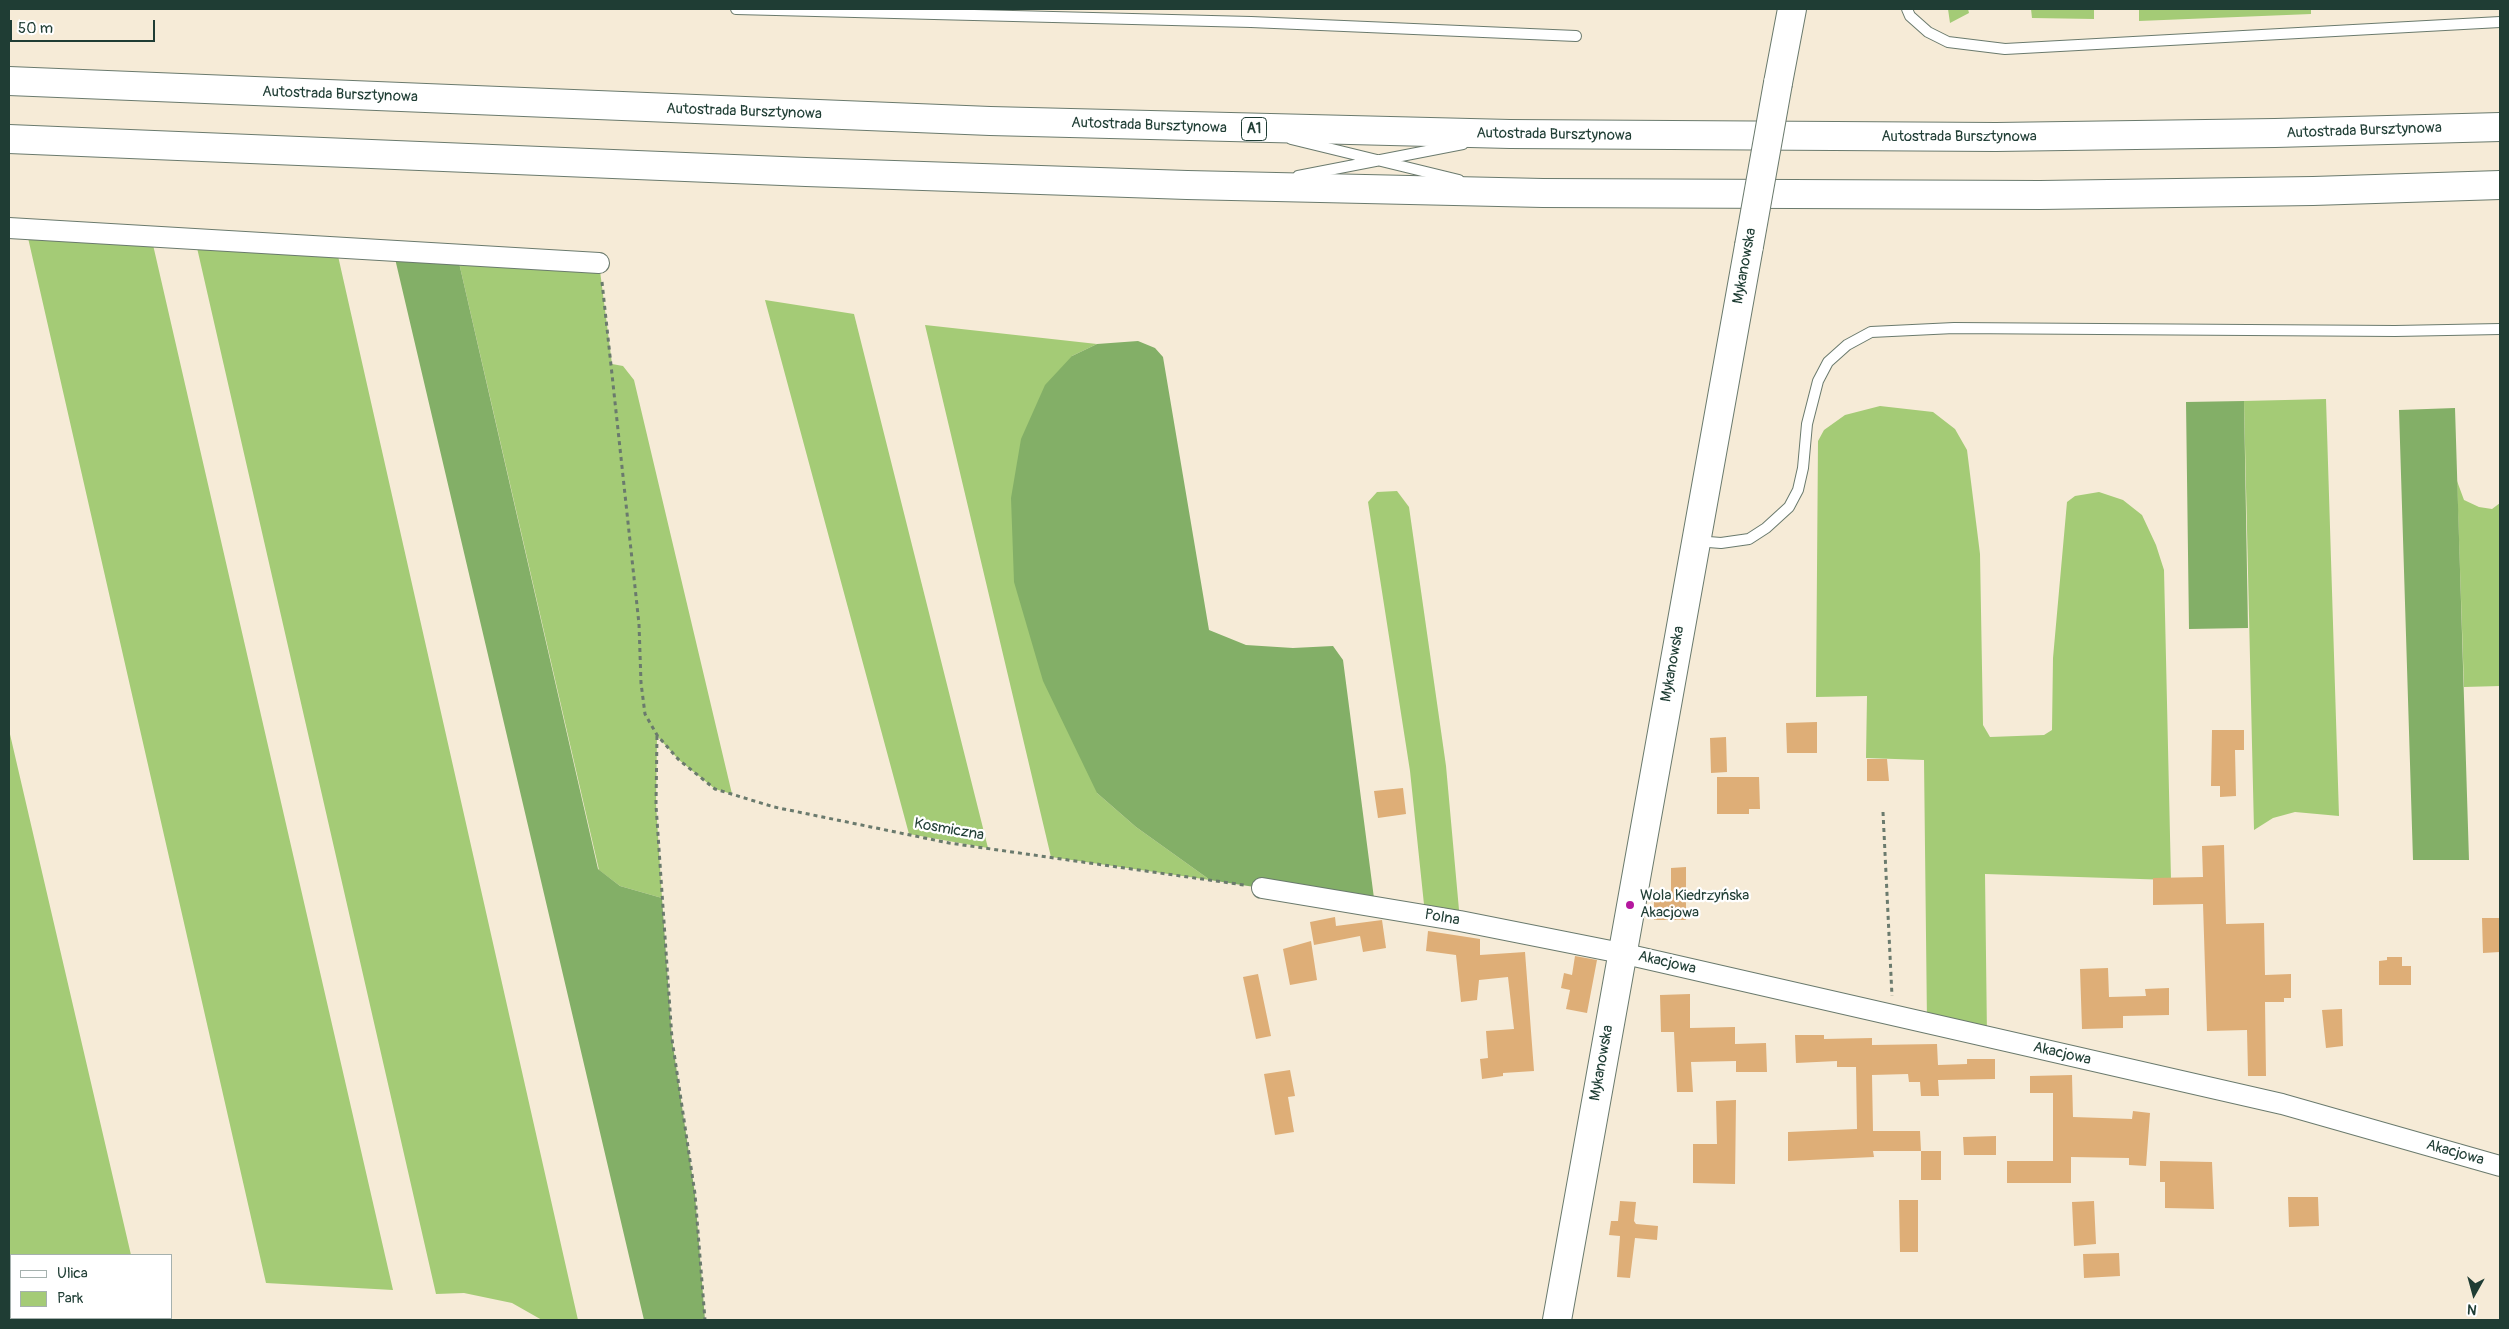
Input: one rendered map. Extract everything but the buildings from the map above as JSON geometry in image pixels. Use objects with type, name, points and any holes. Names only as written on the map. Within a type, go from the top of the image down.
[{"type":"main road","name":"Mykanowska","points":[[1557,1320],[1621,953],[1792,9]]},
{"type":"main road","name":"Autostrada Bursztynowa","points":[[9,81],[677,110],[1246,128],[1510,134],[2015,137],[2500,127]]},
{"type":"main road","points":[[9,139],[758,171],[1509,192],[1869,196],[2050,195],[2500,185]]},
{"type":"street","points":[[9,228],[599,263]]},
{"type":"street","name":"Polna","points":[[1262,888],[1460,921],[1621,953]]},
{"type":"street","name":"Akacjowa","points":[[1621,953],[2282,1104],[2500,1166]]},
{"type":"lane","points":[[736,9],[1222,21],[1576,36]]},
{"type":"lane","points":[[1907,9],[1910,16],[1928,32],[1948,42],[2005,49],[2500,22]]},
{"type":"lane","points":[[1246,128],[1509,192]]},
{"type":"lane","points":[[1246,186],[1510,134]]},
{"type":"lane","points":[[1696,541],[1721,543],[1749,539],[1766,528],[1789,507],[1798,490],[1803,468],[1807,424],[1818,381],[1828,362],[1847,345],[1870,332],[1954,328],[2395,331],[2500,329]]},
{"type":"path","name":"Kosmiczna","points":[[599,263],[639,624],[641,682],[645,714],[657,735],[679,760],[716,789],[774,807],[950,842],[1262,888]]},
{"type":"path","points":[[657,735],[656,804],[672,1039],[695,1194],[705,1320]]},
{"type":"path","points":[[1883,812],[1893,1015]]},
{"type":"green space","points":[[1948,9],[1968,9],[1969,13],[1950,23]]},
{"type":"green space","points":[[2031,9],[2094,9],[2094,19],[2032,18]]},
{"type":"green space","points":[[2139,9],[2311,9],[2311,14],[2139,21]]},
{"type":"green space","points":[[26,229],[151,236],[393,1290],[266,1283]]},
{"type":"green space","points":[[195,239],[336,247],[578,1320],[542,1320],[512,1303],[464,1293],[436,1294]]},
{"type":"green space","points":[[393,250],[457,254],[598,869],[620,886],[662,898],[672,1039],[695,1194],[705,1320],[644,1320]]},
{"type":"green space","points":[[457,254],[599,263],[612,364],[623,366],[634,380],[732,794],[715,789],[679,760],[657,736],[656,804],[662,898],[620,886],[599,870]]},
{"type":"green space","points":[[765,300],[854,314],[988,848],[909,834]]},
{"type":"green space","points":[[925,325],[1097,344],[1072,356],[1097,793],[1136,827],[1210,880],[1051,857]]},
{"type":"green space","points":[[1138,341],[1155,348],[1163,357],[1209,630],[1246,645],[1293,648],[1333,646],[1343,660],[1375,906],[1210,880],[1136,827],[1097,793],[1043,681],[1014,582],[1011,498],[1021,439],[1045,385],[1072,356],[1097,344]]},
{"type":"green space","points":[[2326,399],[2339,816],[2295,812],[2273,818],[2254,830],[2244,401]]},
{"type":"green space","points":[[2244,401],[2248,628],[2189,629],[2186,402]]},
{"type":"green space","points":[[1880,406],[1933,412],[1955,429],[1967,450],[1980,554],[1983,725],[1990,737],[2044,735],[2052,730],[2053,658],[2067,502],[2075,496],[2099,492],[2123,500],[2142,515],[2156,545],[2164,570],[2171,880],[1985,874],[1987,1037],[1927,1023],[1924,760],[1866,758],[1867,696],[1816,697],[1818,441],[1824,430],[1845,415]]},
{"type":"green space","points":[[2455,408],[2469,860],[2413,860],[2399,410]]},
{"type":"green space","points":[[2457,481],[2464,500],[2479,507],[2492,509],[2500,503],[2500,686],[2464,687]]},
{"type":"green space","points":[[1397,491],[1409,507],[1446,766],[1460,921],[1425,914],[1410,771],[1368,502],[1377,492]]},
{"type":"green space","points":[[9,730],[131,1254],[10,1254],[9,1257]]},
{"type":"place","name":"Wola Kiedrzyńska Akacjowa","points":[[1630,905]]}]
